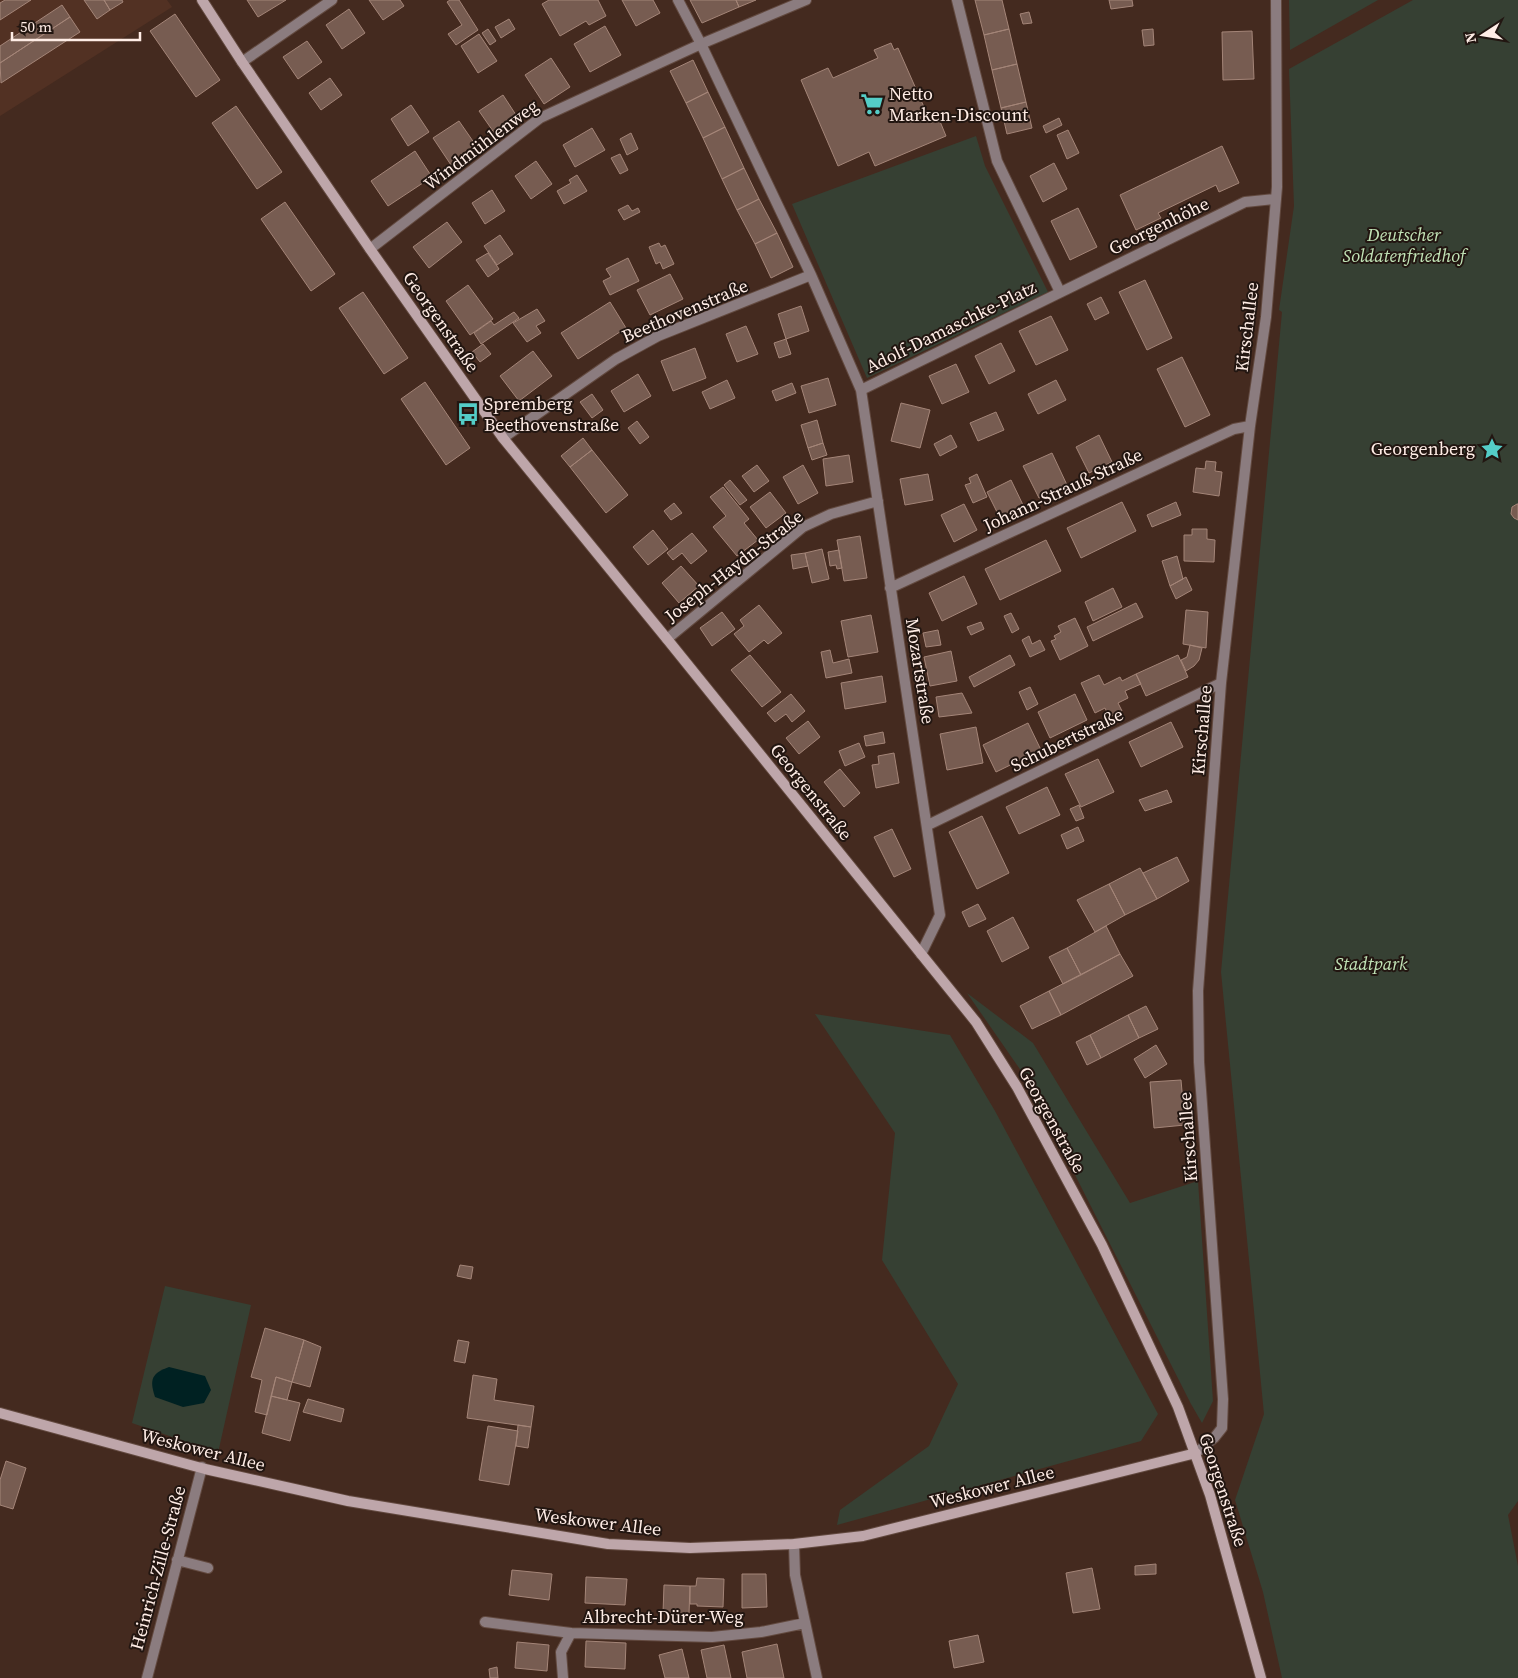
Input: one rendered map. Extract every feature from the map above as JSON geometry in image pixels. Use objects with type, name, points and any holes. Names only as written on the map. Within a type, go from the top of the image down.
[{"type":"main road","name":"Georgenstraße","points":[[202,0],[242,62],[370,249],[503,438],[976,1022],[1017,1087],[1102,1245],[1178,1407],[1196,1453],[1222,1535],[1260,1678]]},
{"type":"main road","name":"Weskower Allee","points":[[0,1413],[202,1467],[348,1501],[608,1544],[690,1548],[794,1544],[863,1536],[1196,1453]]},
{"type":"street","points":[[242,62],[332,0]]},
{"type":"street","name":"Adolf-Damaschke-Platz","points":[[678,0],[701,44],[811,275],[861,390],[1060,292],[996,161],[957,0]]},
{"type":"street","points":[[701,44],[806,0]]},
{"type":"street","name":"Kirschallee","points":[[1196,1453],[1214,1438],[1222,1428],[1223,1399],[1198,1032],[1198,991],[1221,683],[1250,426],[1266,317],[1276,199],[1276,0]]},
{"type":"street","name":"Windmühlenweg","points":[[370,249],[540,118],[701,44]]},
{"type":"street","name":"Georgenhöhe","points":[[1060,292],[1245,202],[1276,199]]},
{"type":"street","name":"Beethovenstraße","points":[[503,438],[616,359],[658,336],[811,275]]},
{"type":"street","name":"Mozartstraße","points":[[861,390],[928,825],[940,915],[921,954]]},
{"type":"street","name":"Johann-Strauß-Straße","points":[[890,588],[1234,429],[1250,426]]},
{"type":"street","name":"Joseph-Haydn-Straße","points":[[667,639],[803,528],[831,514],[878,502]]},
{"type":"street","name":"Schubertstraße","points":[[928,825],[1221,683]]},
{"type":"street","name":"Heinrich-Zille-Straße","points":[[146,1678],[202,1467]]},
{"type":"street","points":[[794,1544],[795,1575],[817,1678]]},
{"type":"street","points":[[177,1560],[208,1568]]},
{"type":"street","points":[[484,1622],[571,1633]]},
{"type":"street","name":"Albrecht-Dürer-Weg","points":[[563,1678],[562,1652],[571,1633],[712,1637],[761,1632],[805,1623]]},
{"type":"shaded area","points":[[0,0],[167,0],[172,7],[0,116]]},
{"type":"green space","points":[[1289,0],[1378,0],[1290,50]]},
{"type":"green space","name":"Stadtpark","points":[[1413,0],[1518,0],[1518,1501],[1508,1515],[1518,1566],[1518,1678],[1282,1678],[1263,1592],[1235,1500],[1264,1414],[1221,972],[1282,312],[1279,310],[1294,206],[1289,69]]},
{"type":"green space","points":[[976,136],[985,166],[1048,292],[867,378],[792,204]]},
{"type":"green space","points":[[967,993],[1033,1043],[1130,1203],[1198,1181],[1213,1401],[1202,1423],[1026,1078]]},
{"type":"green space","points":[[815,1014],[950,1035],[995,1111],[1158,1414],[1141,1441],[837,1525],[840,1510],[929,1446],[958,1384],[882,1260],[895,1133]]},
{"type":"green space","points":[[165,1286],[251,1305],[218,1453],[132,1423]]},
{"type":"water","points":[[169,1367],[205,1376],[211,1390],[204,1403],[183,1407],[155,1397],[152,1386],[153,1378],[156,1374]]},
{"type":"building","points":[[5,0],[31,0],[0,20],[0,3]]},
{"type":"building","points":[[84,0],[104,0],[110,10],[97,19]]},
{"type":"building","points":[[104,0],[122,0],[123,2],[110,10]]},
{"type":"building","points":[[247,0],[286,0],[258,17]]},
{"type":"building","points":[[369,0],[400,0],[404,6],[383,20]]},
{"type":"building","points":[[459,0],[478,30],[456,45],[448,34],[462,25],[447,2]]},
{"type":"building","points":[[549,0],[598,0],[606,16],[589,25],[586,21],[560,36],[542,4]]},
{"type":"building","points":[[622,0],[653,0],[660,13],[636,26]]},
{"type":"building","points":[[690,0],[736,0],[739,7],[702,23]]},
{"type":"building","points":[[736,0],[756,0],[739,7]]},
{"type":"building","points":[[975,0],[1002,0],[1009,29],[984,35]]},
{"type":"building","points":[[1109,0],[1132,0],[1133,6],[1111,9]]},
{"type":"building","points":[[62,5],[70,17],[0,63],[0,46]]},
{"type":"building","points":[[349,9],[365,33],[342,49],[326,25]]},
{"type":"building","points":[[1029,12],[1032,23],[1023,24],[1020,14]]},
{"type":"building","points":[[175,14],[220,80],[196,97],[150,31]]},
{"type":"building","points":[[70,17],[80,32],[1,83],[0,63]]},
{"type":"building","points":[[509,19],[515,29],[501,38],[495,27]]},
{"type":"building","points":[[605,26],[621,55],[590,72],[574,44]]},
{"type":"building","points":[[488,29],[496,41],[490,45],[482,33]]},
{"type":"building","points":[[1009,29],[1017,64],[992,70],[984,35]]},
{"type":"building","points":[[1153,29],[1154,45],[1144,46],[1142,30]]},
{"type":"building","points":[[1252,31],[1254,79],[1223,80],[1222,32]]},
{"type":"building","points":[[479,34],[497,61],[478,73],[461,46]]},
{"type":"building","points":[[307,41],[322,62],[298,79],[283,57]]},
{"type":"building","points":[[891,43],[894,50],[898,48],[931,123],[939,119],[946,136],[875,166],[869,152],[838,166],[801,80],[828,68],[833,78],[878,58],[874,50]]},
{"type":"building","points":[[551,58],[570,87],[544,104],[525,75]]},
{"type":"building","points":[[693,60],[708,92],[686,103],[670,71]]},
{"type":"building","points":[[1017,64],[1026,102],[1001,108],[992,70]]},
{"type":"building","points":[[330,78],[342,95],[321,110],[309,93]]},
{"type":"building","points":[[708,92],[725,127],[703,138],[686,103]]},
{"type":"building","points":[[503,95],[518,118],[495,134],[479,111]]},
{"type":"building","points":[[1026,102],[1032,128],[1007,134],[1001,108]]},
{"type":"building","points":[[411,105],[429,132],[408,146],[391,119]]},
{"type":"building","points":[[236,106],[282,172],[257,189],[212,123]]},
{"type":"building","points":[[1059,118],[1062,125],[1046,133],[1043,126]]},
{"type":"building","points":[[459,121],[477,147],[451,165],[433,138]]},
{"type":"building","points":[[725,127],[744,168],[722,179],[703,138]]},
{"type":"building","points":[[592,128],[605,150],[575,167],[563,145]]},
{"type":"building","points":[[1068,130],[1079,153],[1067,159],[1057,135]]},
{"type":"building","points":[[631,133],[638,149],[627,155],[620,139]]},
{"type":"building","points":[[1222,146],[1239,183],[1219,192],[1216,185],[1158,213],[1161,218],[1136,230],[1120,195]]},
{"type":"building","points":[[415,151],[432,177],[388,206],[371,181]]},
{"type":"building","points":[[620,154],[628,170],[620,174],[611,158]]},
{"type":"building","points":[[536,161],[552,184],[531,199],[515,176]]},
{"type":"building","points":[[1054,163],[1067,189],[1043,202],[1030,176]]},
{"type":"building","points":[[744,168],[759,199],[737,210],[722,179]]},
{"type":"building","points":[[577,175],[587,191],[564,204],[557,191],[571,183],[569,180]]},
{"type":"building","points":[[492,190],[505,211],[485,224],[472,203]]},
{"type":"building","points":[[759,199],[777,233],[755,244],[737,210]]},
{"type":"building","points":[[285,202],[335,274],[311,291],[261,219]]},
{"type":"building","points":[[628,205],[632,211],[638,208],[640,212],[624,220],[618,210]]},
{"type":"building","points":[[1078,208],[1097,247],[1070,260],[1051,221]]},
{"type":"building","points":[[447,222],[462,242],[429,268],[413,247]]},
{"type":"building","points":[[777,233],[793,267],[771,278],[755,244]]},
{"type":"building","points":[[500,235],[513,254],[497,265],[484,246]]},
{"type":"building","points":[[659,243],[661,247],[665,245],[674,264],[663,269],[660,262],[656,264],[649,247]]},
{"type":"building","points":[[488,253],[499,269],[488,277],[476,260]]},
{"type":"building","points":[[628,258],[639,281],[610,295],[603,281],[611,277],[606,269]]},
{"type":"building","points":[[670,274],[683,299],[650,315],[637,290]]},
{"type":"building","points":[[1145,280],[1172,338],[1147,350],[1119,292]]},
{"type":"building","points":[[468,285],[493,319],[470,335],[446,301]]},
{"type":"building","points":[[363,292],[408,358],[384,374],[339,308]]},
{"type":"building","points":[[1101,297],[1109,313],[1095,320],[1087,304]]},
{"type":"building","points":[[610,302],[626,328],[578,359],[561,333]]},
{"type":"building","points":[[801,306],[809,331],[786,339],[778,314]]},
{"type":"building","points":[[537,309],[545,321],[536,326],[541,333],[527,342],[513,323]]},
{"type":"building","points":[[514,312],[519,318],[481,344],[474,333],[491,321],[494,325]]},
{"type":"building","points":[[1051,316],[1068,350],[1036,365],[1019,331]]},
{"type":"building","points":[[746,326],[758,354],[737,362],[726,334]]},
{"type":"building","points":[[786,339],[791,354],[779,358],[774,343]]},
{"type":"building","points":[[1001,343],[1015,371],[989,384],[975,356]]},
{"type":"building","points":[[483,344],[491,354],[480,362],[472,352]]},
{"type":"building","points":[[695,348],[706,378],[673,391],[661,361]]},
{"type":"building","points":[[533,351],[552,376],[519,401],[500,376]]},
{"type":"building","points":[[1182,357],[1210,415],[1185,427],[1157,369]]},
{"type":"building","points":[[956,364],[969,392],[942,404],[929,376]]},
{"type":"building","points":[[638,374],[651,396],[624,412],[611,391]]},
{"type":"building","points":[[828,378],[836,405],[809,413],[801,386]]},
{"type":"building","points":[[727,380],[735,398],[710,409],[702,392]]},
{"type":"building","points":[[1056,380],[1066,400],[1038,414],[1028,394]]},
{"type":"building","points":[[425,382],[470,448],[446,465],[401,399]]},
{"type":"building","points":[[792,383],[796,393],[776,401],[772,391]]},
{"type":"building","points":[[592,394],[603,410],[592,418],[580,402]]},
{"type":"building","points":[[901,403],[930,410],[920,448],[891,441]]},
{"type":"building","points":[[996,412],[1004,430],[978,441],[970,423]]},
{"type":"building","points":[[817,420],[823,443],[808,448],[801,425]]},
{"type":"building","points":[[637,421],[649,437],[640,444],[628,428]]},
{"type":"building","points":[[951,435],[957,447],[940,456],[934,444]]},
{"type":"building","points":[[1099,435],[1112,462],[1089,473],[1076,447]]},
{"type":"building","points":[[583,438],[592,450],[570,467],[561,456]]},
{"type":"building","points":[[823,443],[827,455],[812,460],[808,448]]},
{"type":"building","points":[[592,450],[628,495],[606,513],[570,467]]},
{"type":"building","points":[[1052,453],[1067,485],[1039,498],[1023,466]]},
{"type":"building","points":[[849,455],[853,482],[826,486],[823,459]]},
{"type":"building","points":[[1206,461],[1216,462],[1215,471],[1222,472],[1219,496],[1193,492],[1196,468],[1205,469]]},
{"type":"building","points":[[757,465],[769,481],[754,492],[742,476]]},
{"type":"building","points":[[803,465],[818,493],[798,504],[783,477]]},
{"type":"building","points":[[928,474],[933,500],[905,505],[900,479]]},
{"type":"building","points":[[977,474],[987,497],[973,503],[965,485],[971,483],[969,478]]},
{"type":"building","points":[[730,480],[747,500],[740,505],[724,485]]},
{"type":"building","points":[[1011,480],[1024,507],[1000,518],[987,492]]},
{"type":"building","points":[[723,487],[749,519],[744,523],[758,540],[737,556],[713,527],[726,516],[710,497]]},
{"type":"building","points":[[770,492],[786,513],[766,528],[750,507]]},
{"type":"building","points":[[1122,502],[1136,531],[1081,558],[1067,528]]},
{"type":"building","points":[[1176,502],[1181,515],[1152,527],[1147,515]]},
{"type":"building","points":[[674,503],[682,513],[671,520],[664,511]]},
{"type":"building","points":[[964,504],[977,530],[954,542],[941,515]]},
{"type":"building","points":[[1517,504],[1518,520],[1511,514],[1512,507]]},
{"type":"building","points":[[1192,529],[1207,529],[1207,539],[1215,540],[1214,562],[1184,561],[1184,535],[1192,535]]},
{"type":"building","points":[[653,530],[668,549],[648,565],[633,547]]},
{"type":"building","points":[[692,533],[707,551],[691,564],[682,553],[673,560],[667,553]]},
{"type":"building","points":[[860,536],[867,578],[844,581],[837,540]]},
{"type":"building","points":[[1046,540],[1061,571],[1000,600],[985,569]]},
{"type":"building","points":[[822,549],[829,579],[812,583],[805,553]]},
{"type":"building","points":[[839,550],[842,568],[837,569],[836,565],[830,566],[828,552]]},
{"type":"building","points":[[805,553],[808,566],[793,569],[791,555]]},
{"type":"building","points":[[1177,556],[1183,579],[1170,586],[1162,561]]},
{"type":"building","points":[[681,566],[699,586],[679,603],[662,583]]},
{"type":"building","points":[[964,576],[977,604],[942,621],[929,593]]},
{"type":"building","points":[[1186,577],[1192,590],[1176,599],[1170,586]]},
{"type":"building","points":[[1113,588],[1122,607],[1093,621],[1085,602]]},
{"type":"building","points":[[1136,603],[1143,617],[1093,641],[1087,627]]},
{"type":"building","points":[[759,605],[782,633],[768,644],[764,640],[749,652],[734,634],[744,626],[740,620]]},
{"type":"building","points":[[1186,610],[1208,612],[1206,648],[1183,644]]},
{"type":"building","points":[[722,612],[735,629],[712,646],[700,628]]},
{"type":"building","points":[[1011,613],[1019,629],[1012,633],[1004,616]]},
{"type":"building","points":[[871,615],[878,652],[848,657],[841,621]]},
{"type":"building","points":[[1075,618],[1088,646],[1060,660],[1051,641],[1056,639],[1054,636],[1061,632],[1058,626]]},
{"type":"building","points":[[981,622],[984,629],[971,635],[967,627]]},
{"type":"building","points":[[938,630],[941,645],[926,647],[923,633]]},
{"type":"building","points":[[1029,636],[1032,644],[1040,640],[1045,650],[1030,657],[1022,640]]},
{"type":"building","points":[[1190,645],[1202,648],[1199,660],[1186,671],[1181,660],[1187,657]]},
{"type":"building","points":[[830,650],[833,663],[849,659],[852,673],[826,678],[821,652]]},
{"type":"building","points":[[951,651],[957,681],[930,686],[924,657]]},
{"type":"building","points":[[750,655],[781,692],[762,707],[731,670]]},
{"type":"building","points":[[1010,655],[1015,665],[974,687],[969,677]]},
{"type":"building","points":[[1178,655],[1188,677],[1146,696],[1136,674]]},
{"type":"building","points":[[1136,674],[1141,684],[1125,691],[1128,698],[1118,703],[1122,711],[1109,717],[1105,708],[1095,713],[1081,683],[1099,675],[1104,685],[1120,677],[1122,681]]},
{"type":"building","points":[[882,676],[886,702],[845,709],[841,683]]},
{"type":"building","points":[[1030,687],[1038,704],[1027,710],[1019,692]]},
{"type":"building","points":[[962,693],[972,713],[939,717],[936,697]]},
{"type":"building","points":[[791,694],[805,711],[792,722],[786,714],[775,722],[767,713]]},
{"type":"building","points":[[1075,694],[1087,720],[1050,738],[1038,712]]},
{"type":"building","points":[[808,721],[820,737],[799,754],[786,738]]},
{"type":"building","points":[[1171,722],[1183,747],[1141,767],[1129,742]]},
{"type":"building","points":[[1028,723],[1041,750],[996,772],[983,745]]},
{"type":"building","points":[[976,727],[983,763],[947,770],[940,734]]},
{"type":"building","points":[[883,732],[885,743],[866,746],[864,736]]},
{"type":"building","points":[[859,743],[865,757],[845,766],[839,751]]},
{"type":"building","points":[[894,753],[899,783],[876,788],[872,765],[879,764],[878,756]]},
{"type":"building","points":[[1098,759],[1114,792],[1081,807],[1065,774]]},
{"type":"building","points":[[840,769],[860,793],[844,807],[824,782]]},
{"type":"building","points":[[1047,787],[1060,815],[1019,834],[1006,807]]},
{"type":"building","points":[[1167,790],[1172,802],[1145,811],[1139,800]]},
{"type":"building","points":[[1079,805],[1084,818],[1076,821],[1070,809]]},
{"type":"building","points":[[982,816],[1009,873],[977,889],[949,832]]},
{"type":"building","points":[[1078,827],[1084,841],[1067,849],[1061,835]]},
{"type":"building","points":[[892,829],[911,869],[894,877],[874,837]]},
{"type":"building","points":[[1177,857],[1189,881],[1157,899],[1143,873]]},
{"type":"building","points":[[1140,868],[1157,899],[1125,915],[1109,884]]},
{"type":"building","points":[[1109,884],[1125,915],[1095,932],[1077,900]]},
{"type":"building","points":[[978,904],[986,919],[969,927],[962,912]]},
{"type":"building","points":[[1013,917],[1029,948],[1002,962],[987,931]]},
{"type":"building","points":[[1106,926],[1120,954],[1081,975],[1067,948]]},
{"type":"building","points":[[1067,948],[1081,975],[1063,984],[1049,957]]},
{"type":"building","points":[[1120,954],[1133,976],[1061,1015],[1049,991]]},
{"type":"building","points":[[1049,991],[1061,1015],[1032,1029],[1020,1006]]},
{"type":"building","points":[[1146,1006],[1158,1029],[1139,1038],[1128,1015]]},
{"type":"building","points":[[1128,1015],[1139,1038],[1101,1058],[1090,1035]]},
{"type":"building","points":[[1090,1035],[1101,1058],[1087,1065],[1076,1042]]},
{"type":"building","points":[[1156,1045],[1167,1064],[1145,1078],[1134,1059]]},
{"type":"building","points":[[1181,1080],[1185,1125],[1154,1128],[1150,1082]]},
{"type":"building","points":[[460,1265],[473,1267],[471,1279],[457,1276]]},
{"type":"building","points":[[265,1328],[304,1340],[292,1382],[276,1377],[267,1415],[255,1412],[262,1380],[251,1377]]},
{"type":"building","points":[[304,1340],[321,1347],[310,1387],[292,1382]]},
{"type":"building","points":[[458,1340],[469,1342],[465,1363],[454,1361]]},
{"type":"building","points":[[473,1375],[497,1379],[494,1400],[534,1406],[531,1427],[467,1418]]},
{"type":"building","points":[[276,1377],[292,1382],[287,1400],[271,1396]]},
{"type":"building","points":[[271,1396],[300,1403],[290,1441],[262,1433]]},
{"type":"building","points":[[308,1399],[344,1409],[341,1422],[303,1412]]},
{"type":"building","points":[[518,1425],[531,1427],[528,1448],[516,1446]]},
{"type":"building","points":[[488,1426],[518,1431],[509,1485],[479,1480]]},
{"type":"building","points":[[6,1461],[26,1468],[13,1509],[0,1505],[0,1480]]},
{"type":"building","points":[[1156,1564],[1156,1574],[1135,1575],[1135,1566]]},
{"type":"building","points":[[1092,1568],[1100,1609],[1073,1613],[1066,1573]]},
{"type":"building","points":[[512,1570],[552,1574],[549,1600],[509,1595]]},
{"type":"building","points":[[742,1574],[766,1574],[767,1607],[742,1608]]},
{"type":"building","points":[[586,1577],[627,1579],[625,1605],[585,1603]]},
{"type":"building","points":[[697,1578],[724,1579],[723,1607],[690,1604],[690,1586],[696,1586]]},
{"type":"building","points":[[664,1585],[690,1586],[689,1614],[663,1613]]},
{"type":"building","points":[[978,1635],[984,1662],[954,1668],[949,1641]]},
{"type":"building","points":[[586,1641],[626,1643],[625,1669],[585,1667]]},
{"type":"building","points":[[517,1642],[549,1645],[547,1671],[515,1668]]},
{"type":"building","points":[[777,1644],[784,1678],[747,1678],[742,1652]]},
{"type":"building","points":[[724,1645],[731,1678],[707,1678],[701,1650]]},
{"type":"building","points":[[682,1649],[689,1678],[665,1678],[659,1655]]},
{"type":"building","points":[[497,1667],[498,1678],[490,1678],[489,1669]]},
{"type":"place","name":"Netto Marken-Discount","points":[[872,104]]},
{"type":"place","name":"Spremberg Beethovenstraße","points":[[468,414]]},
{"type":"place","name":"Georgenberg","points":[[1492,449]]},
{"type":"park label","name":"Deutscher Soldatenfriedhof","points":[[1404,245]]}]
